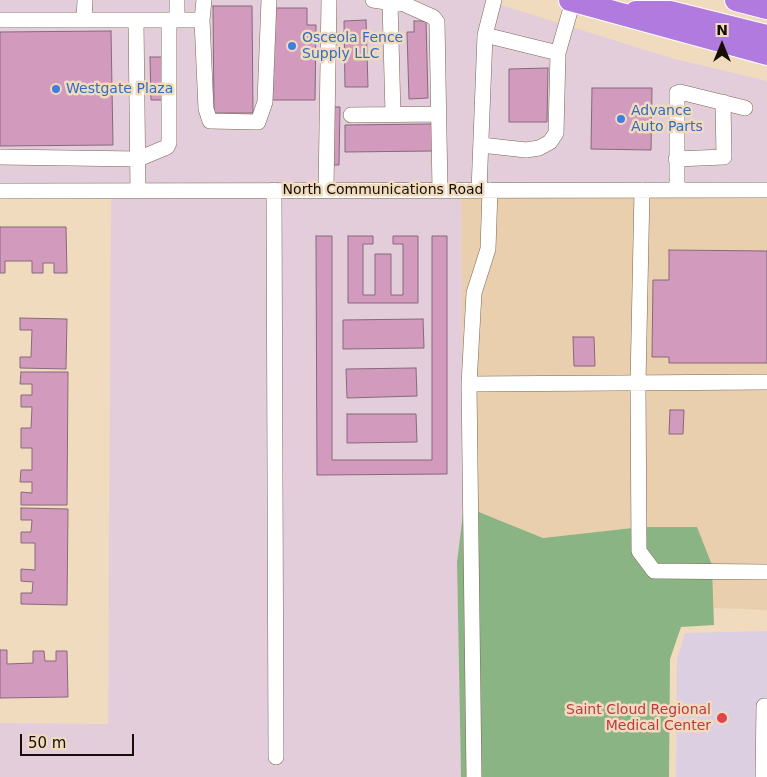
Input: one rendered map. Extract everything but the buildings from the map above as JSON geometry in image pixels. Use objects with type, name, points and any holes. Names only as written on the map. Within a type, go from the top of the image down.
[{"type":"highway","points":[[572,0],[767,54]]},
{"type":"highway","points":[[736,0],[767,8]]},
{"type":"highway","points":[[610,12],[670,12],[767,36]]},
{"type":"street","points":[[84,20],[86,0]]},
{"type":"street","points":[[0,156],[138,159],[167,147],[169,143],[173,20],[178,0]]},
{"type":"street","points":[[204,0],[202,20],[206,109],[210,121],[258,122],[265,102],[269,0]]},
{"type":"street","points":[[326,190],[324,168],[329,0]]},
{"type":"street","points":[[373,0],[407,3],[433,17],[437,22],[440,190]]},
{"type":"street","points":[[474,777],[469,384],[474,292],[488,249],[481,145],[485,35],[494,0]]},
{"type":"street","points":[[481,145],[526,150],[539,148],[550,142],[556,132],[558,53],[572,0]]},
{"type":"street","points":[[390,3],[393,114]]},
{"type":"street","points":[[0,20],[202,20]]},
{"type":"street","points":[[136,20],[138,191]]},
{"type":"street","points":[[485,35],[558,53]]},
{"type":"street","points":[[677,190],[677,94],[680,92],[745,108]]},
{"type":"street","points":[[676,159],[724,158],[722,102]]},
{"type":"street","points":[[351,115],[438,114]]},
{"type":"street","points":[[274,190],[276,757]]},
{"type":"street","points":[[642,190],[638,383],[639,551],[654,571],[767,572]]},
{"type":"street","name":"North Communications Road","points":[[0,192],[767,190]]},
{"type":"street","points":[[469,384],[767,382]]},
{"type":"street","points":[[763,777],[764,706],[767,706]]},
{"type":"shaded area","points":[[0,0],[485,0],[671,58],[767,81],[767,188],[461,192],[464,506],[457,562],[461,777],[0,777],[0,723],[108,724],[111,194],[0,193]]},
{"type":"shaded area","points":[[767,188],[767,610],[714,608],[712,565],[641,527],[543,538],[464,506],[461,192]]},
{"type":"shaded area","name":"Saint Cloud Regional Medical Center","points":[[767,631],[767,777],[676,777],[677,659],[685,633]]},
{"type":"green space","points":[[464,506],[543,538],[641,527],[697,527],[712,565],[714,625],[681,627],[670,659],[669,777],[461,777],[457,562]]},
{"type":"place","name":"Osceola Fence Supply LLC","points":[[292,46]]},
{"type":"place","name":"Westgate Plaza","points":[[56,89]]},
{"type":"place","name":"Advance Auto Parts","points":[[621,119]]},
{"type":"place","name":"Saint Cloud Regional Medical Center","points":[[722,718]]}]
